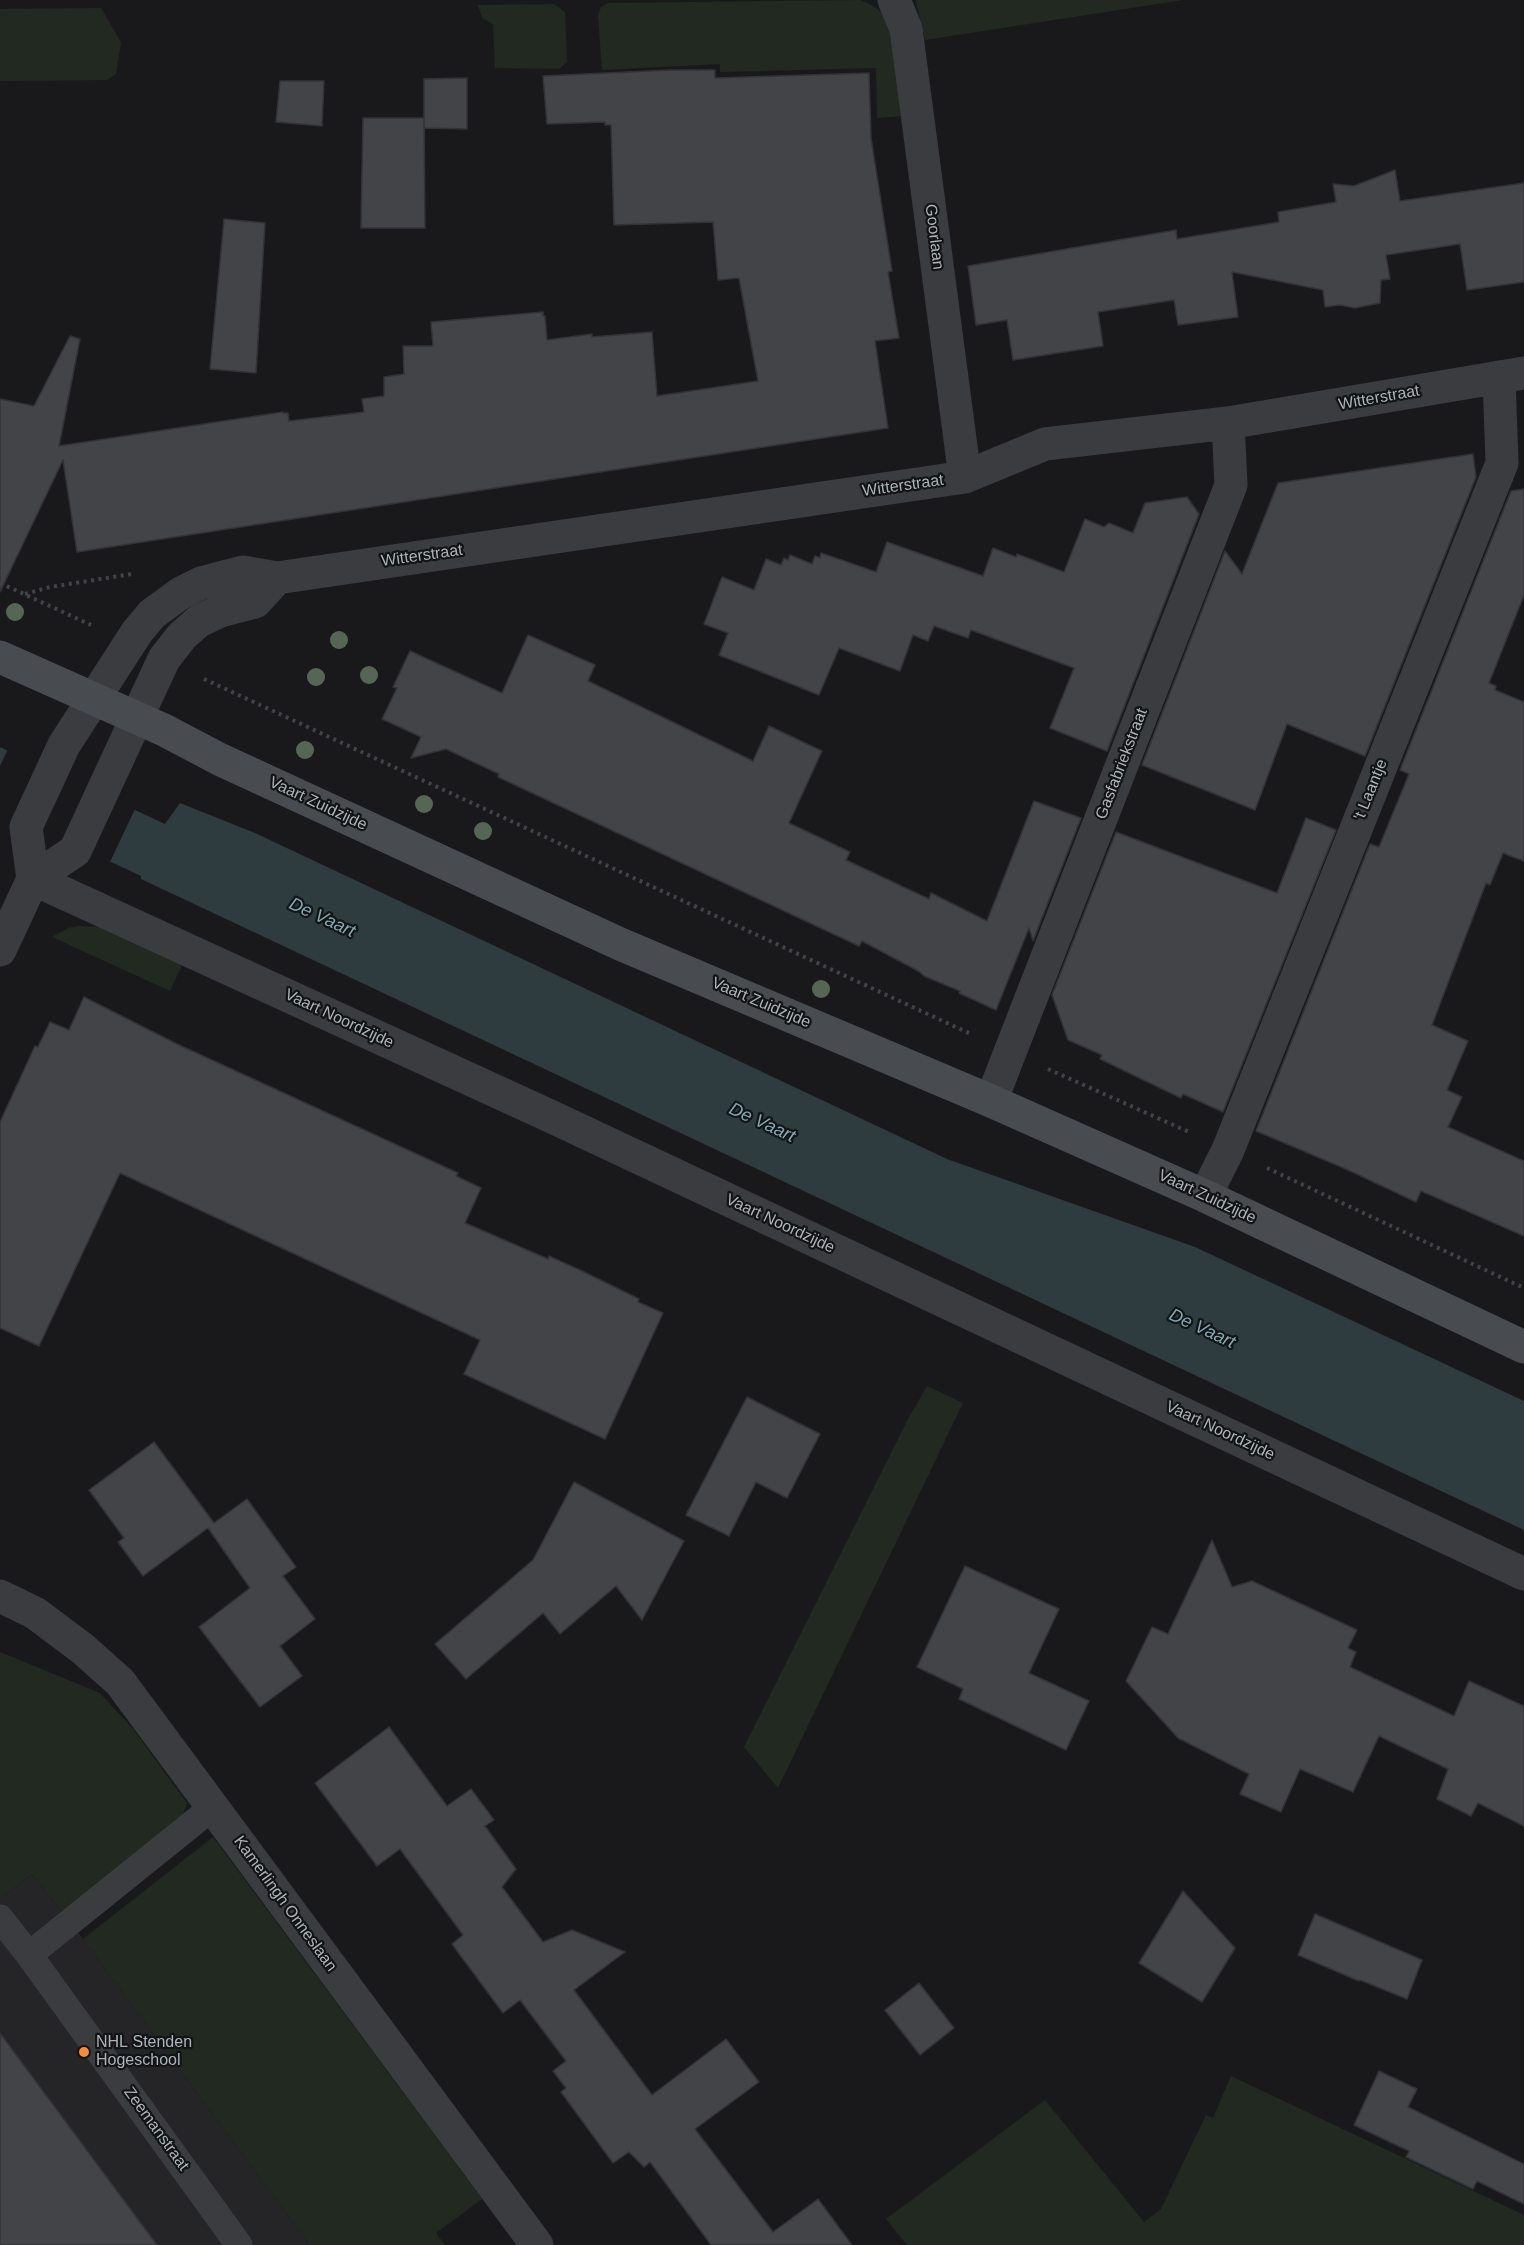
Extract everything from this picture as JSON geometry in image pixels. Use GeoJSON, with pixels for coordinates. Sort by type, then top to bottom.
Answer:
{"type":"FeatureCollection","features":[{"type":"Feature","properties":{"kind":"main road","name":"Vaart Zuidzijde"},"geometry":{"type":"LineString","coordinates":[[0,657],[164,730],[230,764],[620,944],[991,1101],[1205,1196],[1524,1347]]}},
{"type":"Feature","properties":{"kind":"street","name":"Goorlaan"},"geometry":{"type":"LineString","coordinates":[[894,0],[906,29],[965,477]]}},
{"type":"Feature","properties":{"kind":"street","name":"Witterstraat"},"geometry":{"type":"LineString","coordinates":[[33,879],[26,827],[51,770],[92,699],[137,632],[152,614],[181,593],[201,584],[243,572],[277,578],[965,477],[1045,444],[1228,423],[1512,375]]}},
{"type":"Feature","properties":{"kind":"street","name":"'t Laantje"},"geometry":{"type":"LineString","coordinates":[[1205,1196],[1228,1150],[1502,463],[1512,375]]}},
{"type":"Feature","properties":{"kind":"street","name":"Gasfabriekstraat"},"geometry":{"type":"LineString","coordinates":[[991,1101],[1231,485],[1228,423]]}},
{"type":"Feature","properties":{"kind":"street"},"geometry":{"type":"LineString","coordinates":[[0,950],[33,879],[75,851],[164,659],[182,636],[199,621],[220,611],[255,602],[277,578]]}},
{"type":"Feature","properties":{"kind":"street","name":"Vaart Noordzijde"},"geometry":{"type":"LineString","coordinates":[[33,879],[550,1116],[1524,1574]]}},
{"type":"Feature","properties":{"kind":"street","name":"Kamerlingh Onneslaan"},"geometry":{"type":"LineString","coordinates":[[0,1596],[35,1613],[83,1649],[120,1682],[530,2243]]}},
{"type":"Feature","properties":{"kind":"lane"},"geometry":{"type":"LineString","coordinates":[[29,1955],[213,1807]]}},
{"type":"Feature","properties":{"kind":"lane","name":"Zeemanstraat"},"geometry":{"type":"LineString","coordinates":[[0,1917],[239,2245]]}},
{"type":"Feature","properties":{"kind":"path"},"geometry":{"type":"LineString","coordinates":[[24,594],[45,588],[142,573]]}},
{"type":"Feature","properties":{"kind":"path"},"geometry":{"type":"LineString","coordinates":[[0,583],[99,629]]}},
{"type":"Feature","properties":{"kind":"path"},"geometry":{"type":"LineString","coordinates":[[164,659],[243,699],[1009,1051]]}},
{"type":"Feature","properties":{"kind":"shaded area"},"geometry":{"type":"Polygon","coordinates":[[[860,0],[877,8],[889,23],[903,116],[877,118],[876,68],[720,72],[720,64],[602,70],[598,16],[601,7],[608,3],[860,0]]]}},
{"type":"Feature","properties":{"kind":"shaded area"},"geometry":{"type":"Polygon","coordinates":[[[916,0],[1183,0],[925,40],[916,0]]]}},
{"type":"Feature","properties":{"kind":"shaded area"},"geometry":{"type":"Polygon","coordinates":[[[554,4],[565,12],[567,62],[559,69],[495,68],[493,24],[482,18],[478,5],[554,4]]]}},
{"type":"Feature","properties":{"kind":"shaded area"},"geometry":{"type":"Polygon","coordinates":[[[101,8],[121,42],[116,74],[107,80],[0,81],[0,9],[101,8]]]}},
{"type":"Feature","properties":{"kind":"shaded area"},"geometry":{"type":"Polygon","coordinates":[[[100,927],[182,965],[170,991],[52,937],[68,928],[100,927]]]}},
{"type":"Feature","properties":{"kind":"shaded area"},"geometry":{"type":"Polygon","coordinates":[[[927,1386],[963,1403],[778,1788],[744,1747],[908,1419],[927,1386]]]}},
{"type":"Feature","properties":{"kind":"shaded area"},"geometry":{"type":"Polygon","coordinates":[[[0,1652],[100,1693],[133,1729],[187,1803],[178,1827],[62,1912],[32,1874],[0,1897],[0,1652]]]}},
{"type":"Feature","properties":{"kind":"shaded area"},"geometry":{"type":"Polygon","coordinates":[[[213,1837],[482,2199],[436,2233],[445,2245],[310,2245],[83,1939],[213,1837]]]}},
{"type":"Feature","properties":{"kind":"shaded area","name":"NHL Stenden Hogeschool"},"geometry":{"type":"Polygon","coordinates":[[[32,1874],[83,1939],[310,2245],[0,2245],[0,1897],[32,1874]]]}},
{"type":"Feature","properties":{"kind":"shaded area"},"geometry":{"type":"Polygon","coordinates":[[[1231,2076],[1524,2215],[1524,2245],[907,2245],[886,2219],[1045,2100],[1144,2222],[1161,2209],[1206,2115],[1213,2118],[1231,2076]]]}},
{"type":"Feature","properties":{"kind":"water","name":"De Vaart"},"geometry":{"type":"Polygon","coordinates":[[[0,747],[165,824],[180,803],[255,833],[947,1159],[1195,1247],[1524,1401],[1524,1530],[141,879],[141,876],[0,810],[0,747]]]}},
{"type":"Feature","properties":{"kind":"pier"},"geometry":{"type":"Polygon","coordinates":[[[8,749],[135,809],[109,864],[0,813],[0,766],[8,749]]]}},
{"type":"Feature","properties":{"kind":"building"},"geometry":{"type":"Polygon","coordinates":[[[715,70],[715,78],[869,73],[871,138],[892,271],[888,272],[899,338],[875,341],[888,428],[77,552],[63,460],[0,592],[0,399],[34,406],[70,336],[80,339],[59,446],[283,412],[288,413],[289,421],[364,412],[362,399],[384,396],[384,377],[404,374],[403,346],[433,346],[431,322],[543,312],[547,340],[592,334],[592,337],[652,332],[657,396],[758,381],[739,278],[718,280],[713,222],[614,225],[611,125],[605,125],[605,122],[547,124],[543,76],[715,70]]]}},
{"type":"Feature","properties":{"kind":"building"},"geometry":{"type":"Polygon","coordinates":[[[467,78],[467,129],[424,128],[424,79],[467,78]]]}},
{"type":"Feature","properties":{"kind":"building"},"geometry":{"type":"Polygon","coordinates":[[[280,81],[324,81],[322,126],[276,122],[280,81]]]}},
{"type":"Feature","properties":{"kind":"building"},"geometry":{"type":"Polygon","coordinates":[[[363,118],[424,118],[425,228],[361,228],[363,118]]]}},
{"type":"Feature","properties":{"kind":"building"},"geometry":{"type":"Polygon","coordinates":[[[1395,170],[1400,201],[1524,183],[1524,282],[1467,290],[1460,244],[1386,255],[1390,279],[1381,280],[1380,303],[1355,308],[1340,305],[1325,307],[1323,290],[1232,272],[1238,317],[1178,325],[1174,300],[1098,312],[1103,346],[1013,360],[1007,320],[976,325],[968,266],[1176,230],[1177,239],[1279,222],[1278,212],[1336,202],[1333,184],[1354,186],[1395,170]]]}},
{"type":"Feature","properties":{"kind":"building"},"geometry":{"type":"Polygon","coordinates":[[[224,219],[265,223],[256,373],[210,369],[224,219]]]}},
{"type":"Feature","properties":{"kind":"building"},"geometry":{"type":"Polygon","coordinates":[[[1473,454],[1476,477],[1365,756],[1287,724],[1255,810],[1142,765],[1225,551],[1242,574],[1278,483],[1473,454]]]}},
{"type":"Feature","properties":{"kind":"building"},"geometry":{"type":"Polygon","coordinates":[[[1524,489],[1524,595],[1489,683],[1496,686],[1495,690],[1524,702],[1524,861],[1503,853],[1490,885],[1486,883],[1432,1025],[1468,1041],[1447,1090],[1462,1097],[1448,1127],[1524,1161],[1524,1236],[1421,1191],[1416,1202],[1256,1131],[1370,844],[1379,847],[1409,774],[1400,770],[1511,491],[1524,489]]]}},
{"type":"Feature","properties":{"kind":"building"},"geometry":{"type":"Polygon","coordinates":[[[1187,497],[1199,514],[1107,751],[1050,728],[1074,668],[971,630],[968,638],[934,626],[928,641],[913,635],[900,671],[839,648],[819,695],[719,655],[728,633],[704,624],[722,577],[754,590],[766,559],[781,565],[784,558],[788,560],[790,555],[812,564],[815,556],[820,558],[821,553],[876,572],[887,542],[983,576],[993,548],[1016,557],[1017,554],[1064,572],[1085,519],[1104,527],[1109,523],[1133,533],[1145,503],[1187,497]]]}},
{"type":"Feature","properties":{"kind":"building"},"geometry":{"type":"Polygon","coordinates":[[[528,635],[595,665],[588,681],[753,761],[769,726],[822,751],[789,823],[850,852],[846,860],[929,899],[931,893],[987,921],[1034,801],[1081,818],[1033,941],[1029,928],[996,1010],[959,993],[960,991],[924,976],[862,941],[859,946],[498,777],[499,774],[446,749],[411,758],[421,737],[382,719],[397,688],[393,687],[410,651],[502,693],[528,635]]]}},
{"type":"Feature","properties":{"kind":"building"},"geometry":{"type":"Polygon","coordinates":[[[1306,818],[1336,830],[1223,1112],[1183,1094],[1181,1098],[1100,1059],[1102,1055],[1068,1040],[1052,995],[1116,832],[1277,893],[1306,818]]]}},
{"type":"Feature","properties":{"kind":"building"},"geometry":{"type":"Polygon","coordinates":[[[84,997],[177,1044],[458,1173],[456,1176],[481,1188],[465,1223],[548,1259],[549,1256],[582,1271],[663,1313],[605,1439],[464,1374],[480,1340],[120,1173],[39,1346],[0,1328],[0,1122],[35,1046],[38,1047],[50,1022],[69,1030],[84,997]]]}},
{"type":"Feature","properties":{"kind":"building"},"geometry":{"type":"Polygon","coordinates":[[[747,1397],[820,1434],[787,1498],[756,1482],[729,1536],[686,1515],[747,1397]]]}},
{"type":"Feature","properties":{"kind":"building"},"geometry":{"type":"Polygon","coordinates":[[[154,1442],[214,1523],[247,1499],[296,1567],[283,1576],[315,1619],[280,1646],[302,1676],[260,1707],[199,1627],[250,1588],[208,1528],[143,1576],[118,1542],[124,1538],[89,1490],[154,1442]]]}},
{"type":"Feature","properties":{"kind":"building"},"geometry":{"type":"Polygon","coordinates":[[[574,1482],[684,1541],[642,1620],[616,1586],[560,1634],[543,1613],[466,1679],[435,1644],[533,1560],[574,1482]]]}},
{"type":"Feature","properties":{"kind":"building"},"geometry":{"type":"Polygon","coordinates":[[[1212,1540],[1232,1587],[1252,1581],[1357,1630],[1348,1648],[1356,1652],[1350,1667],[1454,1716],[1469,1681],[1524,1706],[1524,1826],[1478,1803],[1471,1816],[1437,1799],[1448,1769],[1379,1736],[1353,1792],[1300,1769],[1281,1812],[1240,1794],[1249,1774],[1178,1738],[1126,1681],[1152,1627],[1168,1634],[1212,1540]]]}},
{"type":"Feature","properties":{"kind":"building"},"geometry":{"type":"Polygon","coordinates":[[[965,1566],[1059,1609],[1029,1673],[1089,1701],[1066,1750],[959,1699],[963,1689],[917,1667],[965,1566]]]}},
{"type":"Feature","properties":{"kind":"building"},"geometry":{"type":"Polygon","coordinates":[[[389,1727],[447,1806],[471,1789],[494,1820],[485,1826],[516,1869],[502,1887],[543,1942],[572,1930],[625,1952],[574,1990],[652,2095],[726,2039],[759,2082],[695,2129],[773,2232],[818,2199],[852,2245],[711,2245],[650,2162],[644,2167],[629,2152],[613,2163],[561,2092],[566,2088],[553,2071],[566,2061],[520,2000],[503,2013],[452,1944],[463,1935],[400,1849],[377,1866],[315,1783],[389,1727]]]}},
{"type":"Feature","properties":{"kind":"building"},"geometry":{"type":"Polygon","coordinates":[[[1183,1891],[1235,1948],[1202,2002],[1139,1963],[1183,1891]]]}},
{"type":"Feature","properties":{"kind":"building"},"geometry":{"type":"Polygon","coordinates":[[[1315,1914],[1422,1960],[1407,1999],[1298,1955],[1315,1914]]]}},
{"type":"Feature","properties":{"kind":"building"},"geometry":{"type":"Polygon","coordinates":[[[919,1983],[954,2028],[920,2055],[885,2010],[919,1983]]]}},
{"type":"Feature","properties":{"kind":"building"},"geometry":{"type":"Polygon","coordinates":[[[0,2033],[157,2245],[0,2245],[0,2033]]]}},
{"type":"Feature","properties":{"kind":"building"},"geometry":{"type":"Polygon","coordinates":[[[1379,2071],[1417,2089],[1408,2107],[1524,2164],[1524,2204],[1477,2181],[1473,2189],[1406,2157],[1409,2151],[1354,2125],[1379,2071]]]}},
{"type":"Feature","properties":{"kind":"place","name":"NHL Stenden Hogeschool"},"geometry":{"type":"Point","coordinates":[84,2052]}}]}
